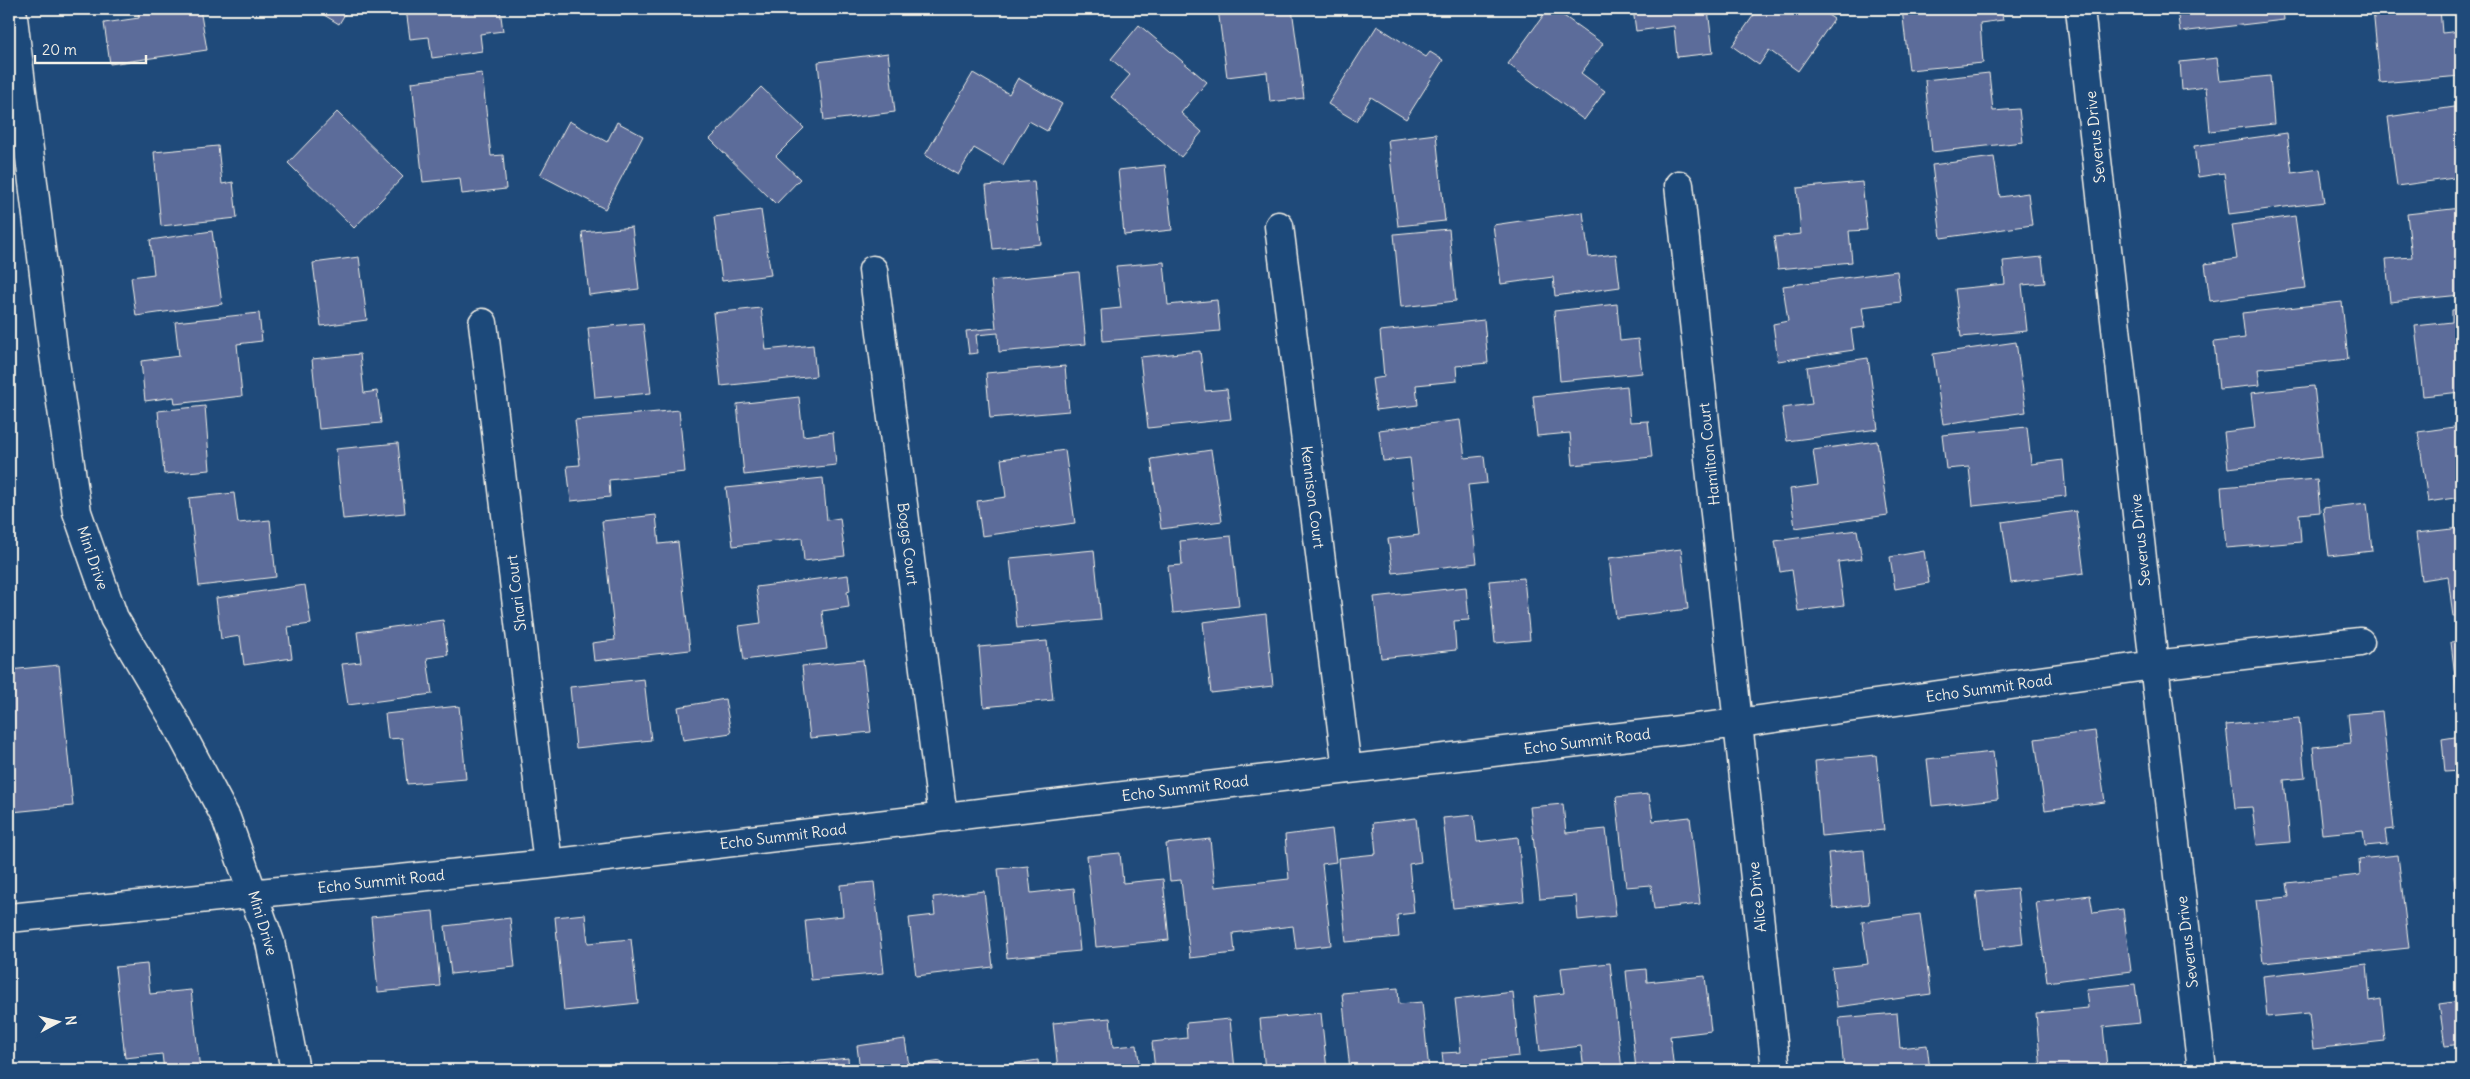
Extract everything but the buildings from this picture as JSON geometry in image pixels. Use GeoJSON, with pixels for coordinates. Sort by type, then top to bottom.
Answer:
{"type":"FeatureCollection","features":[{"type":"Feature","properties":{"kind":"street","name":"Mini Drive"},"geometry":{"type":"LineString","coordinates":[[12,9],[53,348],[77,512],[114,618],[172,716],[226,818],[255,895],[270,942],[295,1070]]}},
{"type":"Feature","properties":{"kind":"street","name":"Severus Drive"},"geometry":{"type":"LineString","coordinates":[[2080,9],[2202,1070]]}},
{"type":"Feature","properties":{"kind":"street","name":"Hamilton Court"},"geometry":{"type":"LineString","coordinates":[[1679,185],[1739,723]]}},
{"type":"Feature","properties":{"kind":"street","name":"Kennison Court"},"geometry":{"type":"LineString","coordinates":[[1279,226],[1347,769]]}},
{"type":"Feature","properties":{"kind":"street","name":"Boggs Court"},"geometry":{"type":"LineString","coordinates":[[873,270],[943,817]]}},
{"type":"Feature","properties":{"kind":"street","name":"Shari Court"},"geometry":{"type":"LineString","coordinates":[[483,323],[548,864]]}},
{"type":"Feature","properties":{"kind":"street","name":"Echo Summit Road"},"geometry":{"type":"LineString","coordinates":[[9,918],[255,895],[548,864],[1739,723],[2154,665],[2360,642]]}},
{"type":"Feature","properties":{"kind":"street","name":"Alice Drive"},"geometry":{"type":"LineString","coordinates":[[1739,723],[1776,1070]]}}]}
